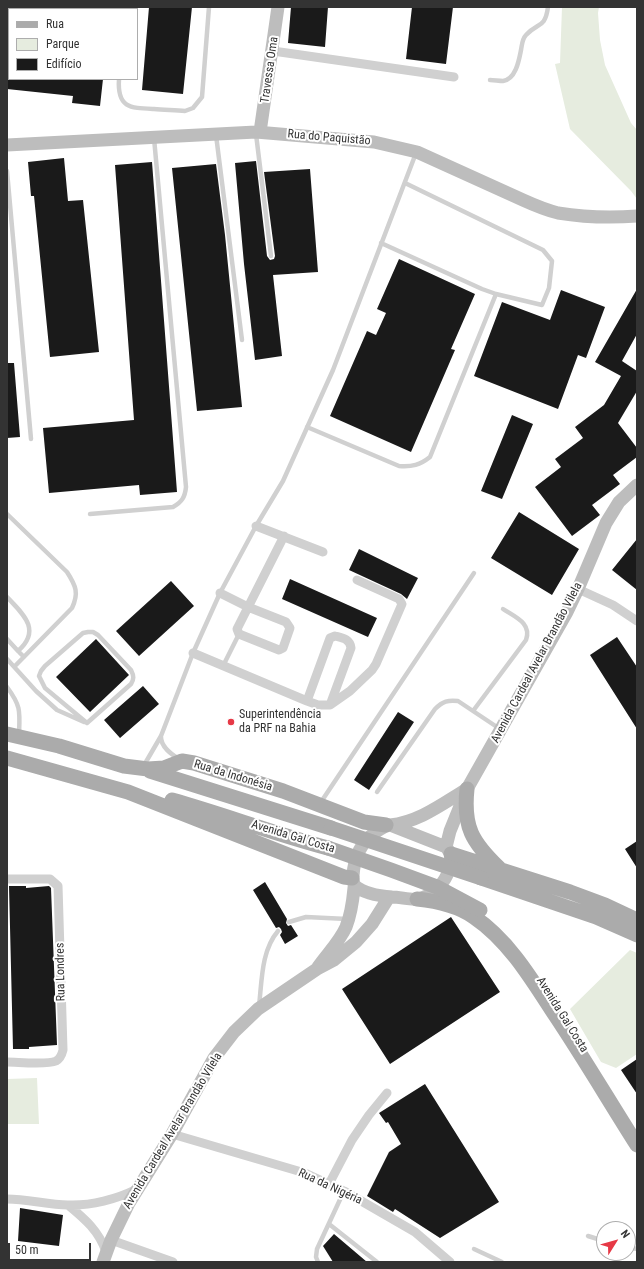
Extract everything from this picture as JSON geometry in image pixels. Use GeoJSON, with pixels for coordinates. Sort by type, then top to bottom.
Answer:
{"type":"FeatureCollection","features":[{"type":"Feature","properties":{"kind":"main road","name":"Travessa Oma"},"geometry":{"type":"LineString","coordinates":[[258,132],[273,51],[278,7]]}},
{"type":"Feature","properties":{"kind":"main road","name":"Rua do Paquistão"},"geometry":{"type":"LineString","coordinates":[[7,145],[258,132],[374,142],[417,152],[541,208],[558,213],[596,216],[637,216]]}},
{"type":"Feature","properties":{"kind":"main road","name":"Avenida Cardeal Avelar Brandão Vilela"},"geometry":{"type":"LineString","coordinates":[[417,899],[432,893],[440,886],[447,874],[450,831],[467,789],[578,589],[606,523],[619,502],[637,485]]}},
{"type":"Feature","properties":{"kind":"main road","name":"Rua da Indonésia"},"geometry":{"type":"LineString","coordinates":[[13,736],[59,746],[124,766],[142,769],[164,768],[182,762],[210,768],[282,791],[364,822],[388,825],[401,824],[422,817],[467,789]]}},
{"type":"Feature","properties":{"kind":"main road"},"geometry":{"type":"LineString","coordinates":[[7,758],[128,792]]}},
{"type":"Feature","properties":{"kind":"main road"},"geometry":{"type":"LineString","coordinates":[[142,769],[331,828],[481,878],[596,917],[637,935]]}},
{"type":"Feature","properties":{"kind":"main road"},"geometry":{"type":"LineString","coordinates":[[467,789],[465,806],[469,830],[479,848],[501,870]]}},
{"type":"Feature","properties":{"kind":"main road","name":"Avenida Gal Costa"},"geometry":{"type":"LineString","coordinates":[[128,792],[151,794],[204,809],[285,837],[328,848],[436,887],[480,910],[520,949],[562,1010],[586,1051],[597,1081]]}},
{"type":"Feature","properties":{"kind":"main road","name":"Avenida Gal Costa"},"geometry":{"type":"LineString","coordinates":[[128,792],[344,876],[369,893],[389,897],[443,903],[458,908],[473,916],[489,928],[504,943],[541,993],[637,1145]]}},
{"type":"Feature","properties":{"kind":"main road","name":"Rua da Indonésia"},"geometry":{"type":"LineString","coordinates":[[388,825],[449,850]]}},
{"type":"Feature","properties":{"kind":"main road","name":"Rua da Indonésia"},"geometry":{"type":"LineString","coordinates":[[353,882],[356,855],[360,847],[372,834],[388,825]]}},
{"type":"Feature","properties":{"kind":"main road"},"geometry":{"type":"LineString","coordinates":[[449,850],[501,870],[605,905],[637,920]]}},
{"type":"Feature","properties":{"kind":"main road","name":"Avenida Cardeal Avelar Brandão Vilela"},"geometry":{"type":"LineString","coordinates":[[317,968],[340,938],[349,919],[353,882]]}},
{"type":"Feature","properties":{"kind":"main road","name":"Avenida Cardeal Avelar Brandão Vilela"},"geometry":{"type":"LineString","coordinates":[[104,1257],[129,1203],[172,1134],[214,1058],[234,1032],[258,1009],[317,968],[334,960],[363,934],[380,913],[389,897]]}},
{"type":"Feature","properties":{"kind":"street"},"geometry":{"type":"LineString","coordinates":[[273,51],[454,77]]}},
{"type":"Feature","properties":{"kind":"street"},"geometry":{"type":"LineString","coordinates":[[256,526],[323,552]]}},
{"type":"Feature","properties":{"kind":"street"},"geometry":{"type":"LineString","coordinates":[[220,593],[248,607],[286,622],[290,628],[283,648],[278,650],[239,634],[237,629],[248,607],[284,536]]}},
{"type":"Feature","properties":{"kind":"street"},"geometry":{"type":"LineString","coordinates":[[193,653],[307,701],[330,705],[350,691],[376,664],[402,604],[399,599],[357,580]]}},
{"type":"Feature","properties":{"kind":"street"},"geometry":{"type":"LineString","coordinates":[[578,589],[613,605],[634,619],[637,628]]}},
{"type":"Feature","properties":{"kind":"street"},"geometry":{"type":"LineString","coordinates":[[307,701],[330,638],[336,636],[347,640],[350,643],[351,648],[330,705]]}},
{"type":"Feature","properties":{"kind":"street","name":"Rua Londres"},"geometry":{"type":"LineString","coordinates":[[7,879],[50,879],[58,886],[63,1050],[61,1056],[56,1061],[7,1062]]}},
{"type":"Feature","properties":{"kind":"street"},"geometry":{"type":"LineString","coordinates":[[330,1184],[352,1140],[369,1114],[387,1093]]}},
{"type":"Feature","properties":{"kind":"street","name":"Rua da Nigéria"},"geometry":{"type":"LineString","coordinates":[[172,1134],[305,1173],[330,1184],[415,1232],[450,1262]]}},
{"type":"Feature","properties":{"kind":"street"},"geometry":{"type":"LineString","coordinates":[[7,1199],[68,1205],[86,1204],[126,1195],[138,1189]]}},
{"type":"Feature","properties":{"kind":"street"},"geometry":{"type":"LineString","coordinates":[[68,1205],[82,1216],[102,1240],[104,1257]]}},
{"type":"Feature","properties":{"kind":"street"},"geometry":{"type":"LineString","coordinates":[[111,1240],[173,1262]]}},
{"type":"Feature","properties":{"kind":"lane"},"geometry":{"type":"LineString","coordinates":[[119,80],[118,90],[123,102],[132,108],[185,111],[193,108],[202,98],[209,7]]}},
{"type":"Feature","properties":{"kind":"lane"},"geometry":{"type":"LineString","coordinates":[[490,80],[504,81],[511,77],[519,59],[522,40],[526,35],[544,22],[547,16],[548,7]]}},
{"type":"Feature","properties":{"kind":"lane"},"geometry":{"type":"LineString","coordinates":[[258,132],[271,256]]}},
{"type":"Feature","properties":{"kind":"lane"},"geometry":{"type":"LineString","coordinates":[[216,134],[242,340]]}},
{"type":"Feature","properties":{"kind":"lane"},"geometry":{"type":"LineString","coordinates":[[90,514],[173,507],[180,503],[185,495],[186,487],[154,137]]}},
{"type":"Feature","properties":{"kind":"lane"},"geometry":{"type":"LineString","coordinates":[[142,769],[161,736],[193,653],[220,593],[283,480],[333,370],[417,152]]}},
{"type":"Feature","properties":{"kind":"lane"},"geometry":{"type":"LineString","coordinates":[[7,171],[31,439]]}},
{"type":"Feature","properties":{"kind":"lane"},"geometry":{"type":"LineString","coordinates":[[381,244],[496,294],[542,305],[549,288],[552,260],[544,250],[404,183]]}},
{"type":"Feature","properties":{"kind":"lane"},"geometry":{"type":"LineString","coordinates":[[307,427],[399,466],[411,467],[422,463],[430,457],[496,294]]}},
{"type":"Feature","properties":{"kind":"lane"},"geometry":{"type":"LineString","coordinates":[[7,514],[67,572],[76,591],[72,608],[14,666]]}},
{"type":"Feature","properties":{"kind":"lane"},"geometry":{"type":"LineString","coordinates":[[319,806],[474,573]]}},
{"type":"Feature","properties":{"kind":"lane"},"geometry":{"type":"LineString","coordinates":[[7,598],[24,615],[30,628],[29,634],[23,646],[18,651]]}},
{"type":"Feature","properties":{"kind":"lane"},"geometry":{"type":"LineString","coordinates":[[473,711],[526,640],[528,634],[528,629],[521,620],[503,609]]}},
{"type":"Feature","properties":{"kind":"lane"},"geometry":{"type":"LineString","coordinates":[[93,632],[98,635],[134,675],[131,684],[87,723],[45,688],[39,676],[44,666],[83,633],[93,632]]}},
{"type":"Feature","properties":{"kind":"lane"},"geometry":{"type":"LineString","coordinates":[[223,666],[239,634]]}},
{"type":"Feature","properties":{"kind":"lane"},"geometry":{"type":"LineString","coordinates":[[7,639],[24,657]]}},
{"type":"Feature","properties":{"kind":"lane"},"geometry":{"type":"LineString","coordinates":[[7,659],[36,691],[57,710],[72,718],[87,723]]}},
{"type":"Feature","properties":{"kind":"lane"},"geometry":{"type":"LineString","coordinates":[[7,687],[19,707],[20,719],[13,736]]}},
{"type":"Feature","properties":{"kind":"lane"},"geometry":{"type":"LineString","coordinates":[[377,792],[442,702],[450,700],[458,701],[501,730]]}},
{"type":"Feature","properties":{"kind":"lane"},"geometry":{"type":"LineString","coordinates":[[161,736],[161,742],[164,747],[182,762]]}},
{"type":"Feature","properties":{"kind":"lane"},"geometry":{"type":"LineString","coordinates":[[289,922],[311,916],[349,919]]}},
{"type":"Feature","properties":{"kind":"lane"},"geometry":{"type":"LineString","coordinates":[[258,1009],[266,955],[270,941],[278,931]]}},
{"type":"Feature","properties":{"kind":"lane"},"geometry":{"type":"LineString","coordinates":[[318,1262],[316,1257],[317,1249],[344,1191]]}},
{"type":"Feature","properties":{"kind":"lane"},"geometry":{"type":"LineString","coordinates":[[329,1224],[377,1262]]}},
{"type":"Feature","properties":{"kind":"lane"},"geometry":{"type":"LineString","coordinates":[[588,1236],[596,1238]]}},
{"type":"Feature","properties":{"kind":"lane"},"geometry":{"type":"LineString","coordinates":[[474,1249],[502,1262]]}},
{"type":"Feature","properties":{"kind":"green space"},"geometry":{"type":"Polygon","coordinates":[[[562,7],[599,7],[600,40],[605,65],[631,123],[637,130],[637,199],[570,129],[555,64],[560,63],[562,7]]]}},
{"type":"Feature","properties":{"kind":"green space"},"geometry":{"type":"Polygon","coordinates":[[[630,950],[637,953],[637,1054],[616,1068],[601,1062],[570,1009],[630,950]]]}},
{"type":"Feature","properties":{"kind":"green space"},"geometry":{"type":"Polygon","coordinates":[[[37,1078],[39,1124],[7,1124],[7,1079],[37,1078]]]}},
{"type":"Feature","properties":{"kind":"building"},"geometry":{"type":"Polygon","coordinates":[[[149,7],[192,7],[183,94],[142,90],[149,7]]]}},
{"type":"Feature","properties":{"kind":"building"},"geometry":{"type":"Polygon","coordinates":[[[291,7],[328,7],[325,47],[288,43],[291,7]]]}},
{"type":"Feature","properties":{"kind":"building"},"geometry":{"type":"Polygon","coordinates":[[[412,7],[453,7],[446,64],[406,59],[412,7]]]}},
{"type":"Feature","properties":{"kind":"building"},"geometry":{"type":"Polygon","coordinates":[[[7,79],[103,80],[100,106],[72,103],[73,96],[7,89],[7,79]]]}},
{"type":"Feature","properties":{"kind":"building"},"geometry":{"type":"Polygon","coordinates":[[[64,158],[68,201],[83,200],[99,352],[50,357],[34,196],[31,196],[28,162],[64,158]]]}},
{"type":"Feature","properties":{"kind":"building"},"geometry":{"type":"Polygon","coordinates":[[[256,161],[267,256],[270,260],[274,259],[275,256],[264,172],[310,169],[318,272],[273,275],[282,356],[255,360],[244,264],[235,163],[256,161]]]}},
{"type":"Feature","properties":{"kind":"building"},"geometry":{"type":"Polygon","coordinates":[[[152,162],[177,492],[140,495],[139,485],[49,493],[43,428],[134,420],[115,165],[152,162]]]}},
{"type":"Feature","properties":{"kind":"building"},"geometry":{"type":"Polygon","coordinates":[[[216,164],[225,235],[242,407],[197,411],[172,168],[216,164]]]}},
{"type":"Feature","properties":{"kind":"building"},"geometry":{"type":"Polygon","coordinates":[[[399,259],[475,294],[451,349],[455,350],[411,452],[330,416],[367,331],[376,335],[386,313],[377,309],[399,259]]]}},
{"type":"Feature","properties":{"kind":"building"},"geometry":{"type":"Polygon","coordinates":[[[637,289],[637,334],[622,361],[637,371],[637,391],[618,423],[637,448],[637,457],[613,475],[620,484],[592,505],[600,515],[572,536],[535,487],[561,467],[555,459],[583,438],[575,427],[604,405],[621,376],[595,362],[637,289]]]}},
{"type":"Feature","properties":{"kind":"building"},"geometry":{"type":"Polygon","coordinates":[[[561,290],[605,307],[586,358],[578,355],[558,409],[474,376],[502,302],[550,320],[561,290]]]}},
{"type":"Feature","properties":{"kind":"building"},"geometry":{"type":"Polygon","coordinates":[[[7,363],[14,363],[20,437],[7,438],[7,363]]]}},
{"type":"Feature","properties":{"kind":"building"},"geometry":{"type":"Polygon","coordinates":[[[512,415],[533,424],[502,499],[481,491],[512,415]]]}},
{"type":"Feature","properties":{"kind":"building"},"geometry":{"type":"Polygon","coordinates":[[[519,512],[579,549],[552,595],[491,558],[519,512]]]}},
{"type":"Feature","properties":{"kind":"building"},"geometry":{"type":"Polygon","coordinates":[[[637,539],[637,590],[612,570],[637,539]]]}},
{"type":"Feature","properties":{"kind":"building"},"geometry":{"type":"Polygon","coordinates":[[[359,549],[418,578],[407,599],[401,594],[349,570],[359,549]]]}},
{"type":"Feature","properties":{"kind":"building"},"geometry":{"type":"Polygon","coordinates":[[[290,579],[377,618],[368,637],[282,599],[290,579]]]}},
{"type":"Feature","properties":{"kind":"building"},"geometry":{"type":"Polygon","coordinates":[[[171,581],[194,606],[139,656],[116,631],[171,581]]]}},
{"type":"Feature","properties":{"kind":"building"},"geometry":{"type":"Polygon","coordinates":[[[617,637],[637,667],[637,729],[590,655],[617,637]]]}},
{"type":"Feature","properties":{"kind":"building"},"geometry":{"type":"Polygon","coordinates":[[[96,639],[129,675],[90,712],[56,677],[96,639]]]}},
{"type":"Feature","properties":{"kind":"building"},"geometry":{"type":"Polygon","coordinates":[[[143,686],[159,704],[120,738],[104,720],[143,686]]]}},
{"type":"Feature","properties":{"kind":"building"},"geometry":{"type":"Polygon","coordinates":[[[398,712],[414,722],[369,790],[354,780],[398,712]]]}},
{"type":"Feature","properties":{"kind":"building"},"geometry":{"type":"Polygon","coordinates":[[[637,841],[637,868],[625,849],[637,841]]]}},
{"type":"Feature","properties":{"kind":"building"},"geometry":{"type":"Polygon","coordinates":[[[265,882],[287,919],[286,923],[288,926],[291,925],[298,936],[285,944],[280,935],[282,932],[281,929],[279,927],[276,928],[253,890],[265,882]]]}},
{"type":"Feature","properties":{"kind":"building"},"geometry":{"type":"Polygon","coordinates":[[[9,886],[26,886],[26,888],[49,886],[51,888],[57,1045],[29,1047],[29,1049],[13,1049],[9,886]]]}},
{"type":"Feature","properties":{"kind":"building"},"geometry":{"type":"Polygon","coordinates":[[[451,917],[500,992],[390,1064],[342,989],[451,917]]]}},
{"type":"Feature","properties":{"kind":"building"},"geometry":{"type":"Polygon","coordinates":[[[637,1059],[637,1094],[621,1070],[637,1059]]]}},
{"type":"Feature","properties":{"kind":"building"},"geometry":{"type":"Polygon","coordinates":[[[425,1084],[499,1202],[440,1238],[395,1209],[393,1212],[367,1196],[389,1152],[401,1144],[388,1122],[386,1123],[379,1113],[425,1084]]]}},
{"type":"Feature","properties":{"kind":"building"},"geometry":{"type":"Polygon","coordinates":[[[20,1208],[63,1215],[59,1246],[18,1241],[20,1208]]]}},
{"type":"Feature","properties":{"kind":"building"},"geometry":{"type":"Polygon","coordinates":[[[334,1234],[367,1262],[333,1262],[323,1246],[334,1234]]]}},
{"type":"Feature","properties":{"kind":"place","name":"Superintendência da PRF na Bahia"},"geometry":{"type":"Point","coordinates":[231,722]}}]}
